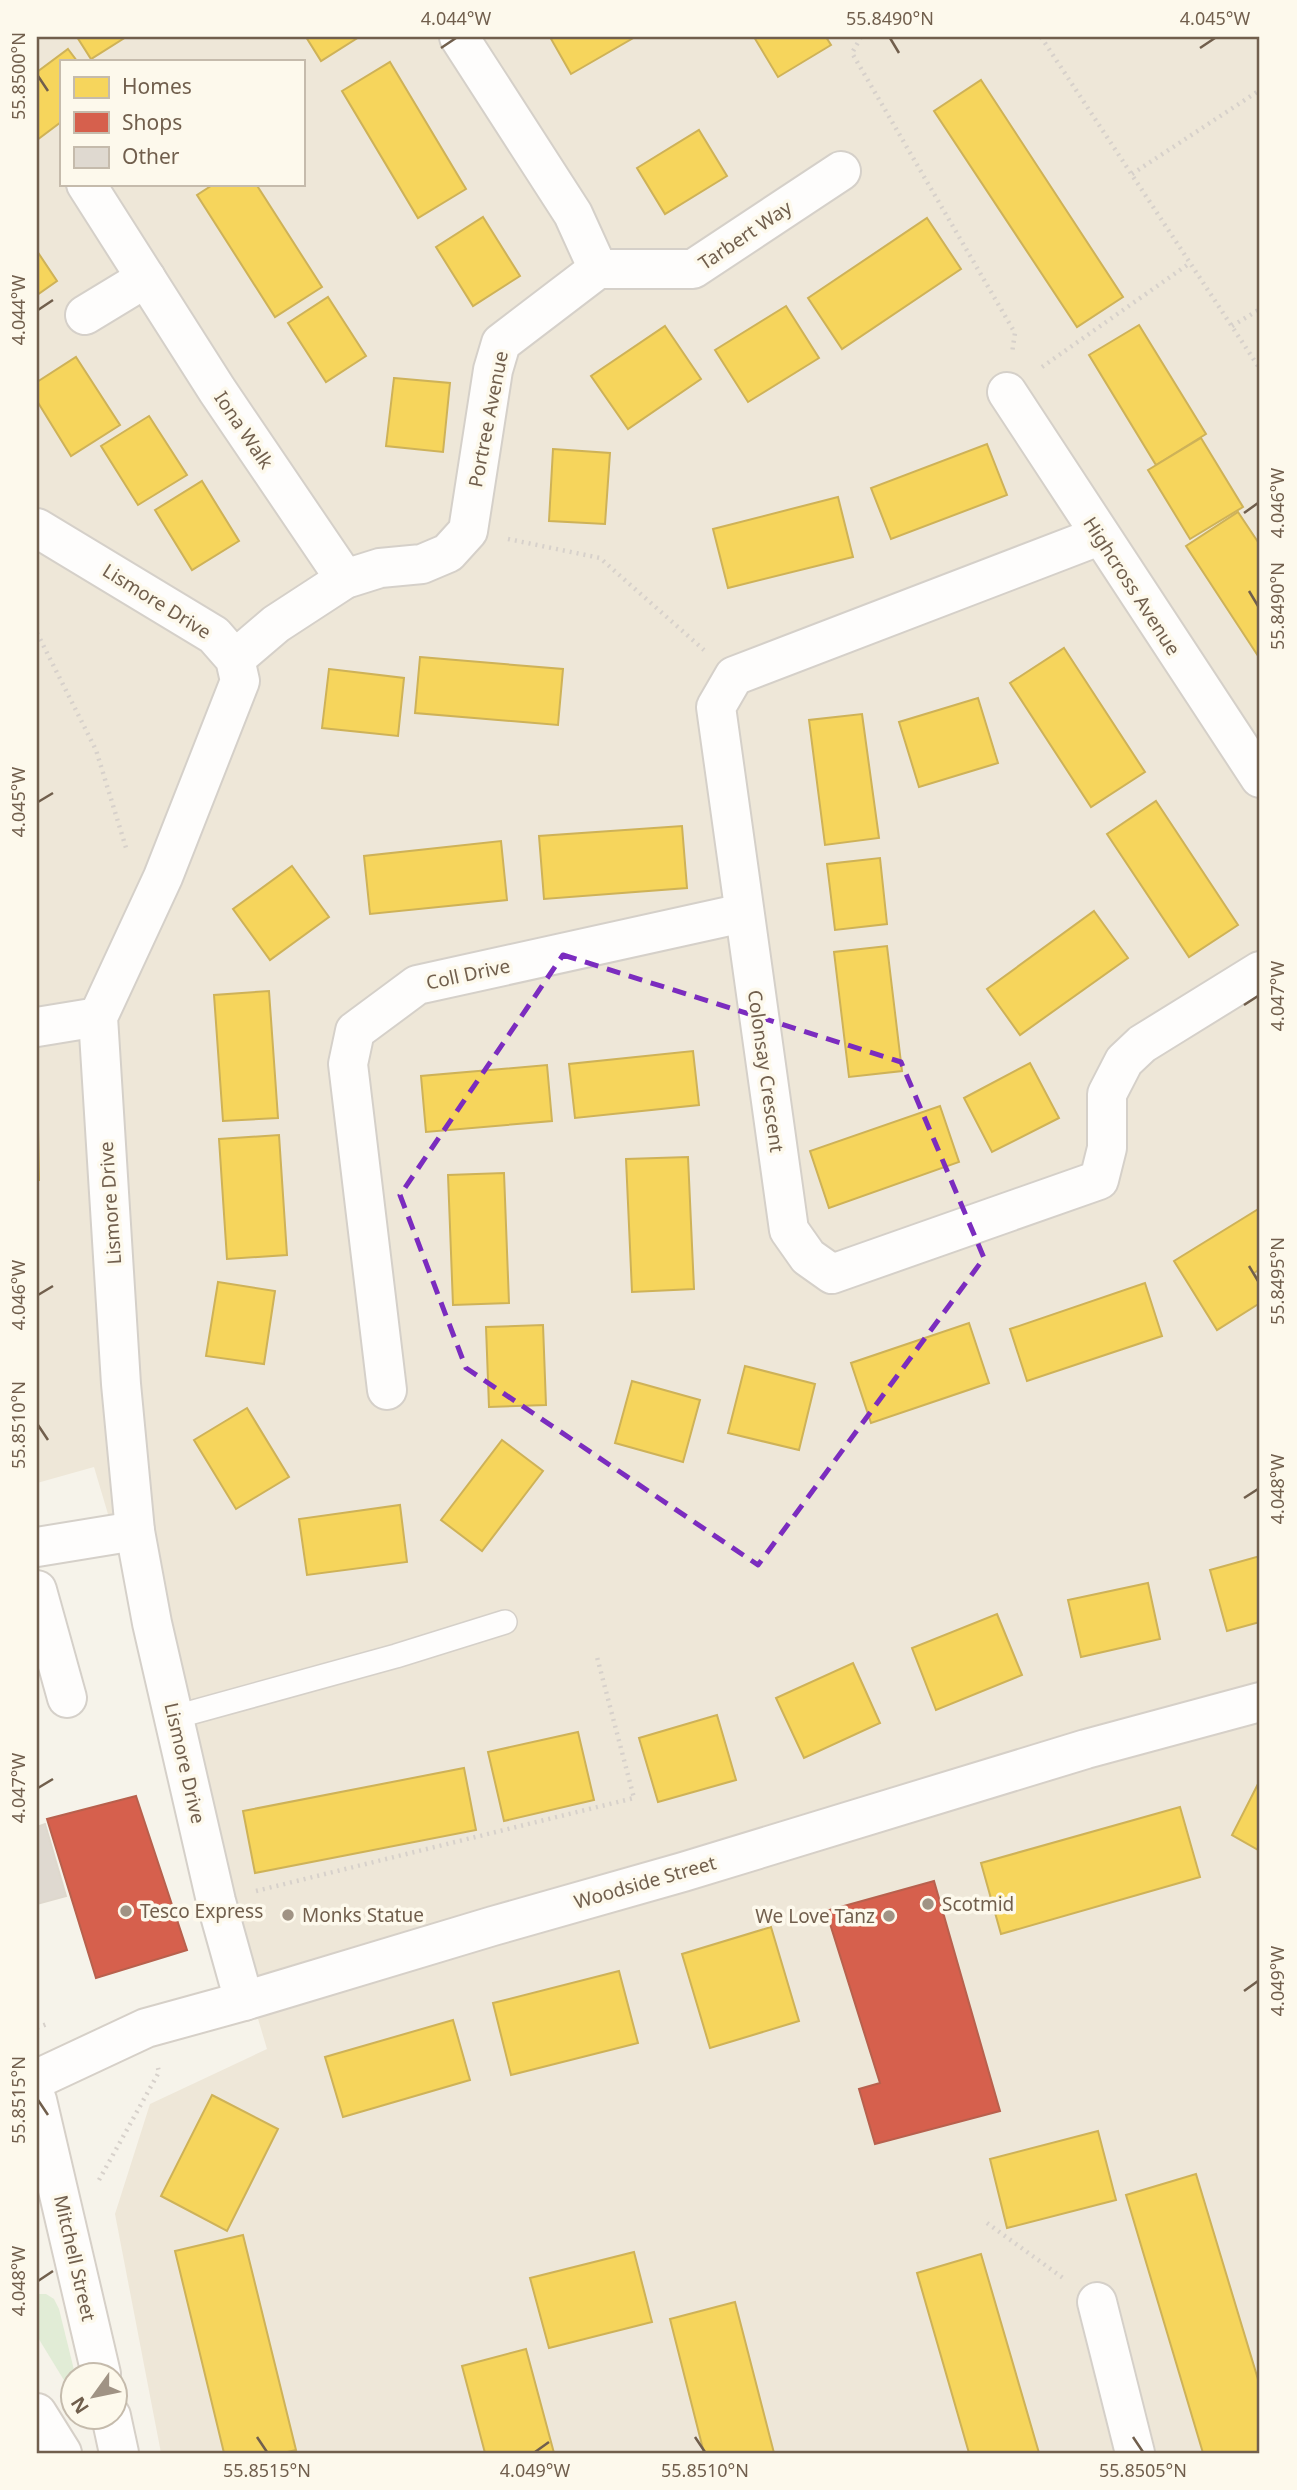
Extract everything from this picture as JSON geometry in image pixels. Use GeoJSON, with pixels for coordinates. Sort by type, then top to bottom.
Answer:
{"type":"FeatureCollection","features":[{"type":"Feature","properties":{"kind":"street"},"geometry":{"type":"LineString","coordinates":[[459,37],[573,214],[598,269]]}},
{"type":"Feature","properties":{"kind":"street","name":"Tarbert Way"},"geometry":{"type":"LineString","coordinates":[[598,269],[693,270],[841,171]]}},
{"type":"Feature","properties":{"kind":"street","name":"Iona Walk"},"geometry":{"type":"LineString","coordinates":[[87,186],[217,390],[345,579]]}},
{"type":"Feature","properties":{"kind":"street","name":"Portree Avenue"},"geometry":{"type":"LineString","coordinates":[[468,531],[493,370],[501,343],[598,269]]}},
{"type":"Feature","properties":{"kind":"street"},"geometry":{"type":"LineString","coordinates":[[85,315],[146,278]]}},
{"type":"Feature","properties":{"kind":"street","name":"Highcross Avenue"},"geometry":{"type":"LineString","coordinates":[[1007,392],[1260,778]]}},
{"type":"Feature","properties":{"kind":"street","name":"Lismore Drive"},"geometry":{"type":"LineString","coordinates":[[37,528],[214,635],[235,659],[240,681],[163,877],[99,1017],[121,1384],[135,1531],[152,1623],[216,1901],[244,2001]]}},
{"type":"Feature","properties":{"kind":"street"},"geometry":{"type":"LineString","coordinates":[[235,659],[276,624],[345,579],[380,568],[422,564],[448,553],[468,531]]}},
{"type":"Feature","properties":{"kind":"street"},"geometry":{"type":"LineString","coordinates":[[734,676],[1099,536]]}},
{"type":"Feature","properties":{"kind":"street","name":"Colonsay Crescent"},"geometry":{"type":"LineString","coordinates":[[734,676],[716,707],[789,1230],[808,1257],[832,1274],[1099,1180],[1107,1148],[1107,1094],[1124,1061],[1142,1044],[1260,971]]}},
{"type":"Feature","properties":{"kind":"street","name":"Coll Drive"},"geometry":{"type":"LineString","coordinates":[[387,1390],[348,1064],[355,1031],[417,985],[743,914]]}},
{"type":"Feature","properties":{"kind":"street"},"geometry":{"type":"LineString","coordinates":[[37,1027],[99,1017]]}},
{"type":"Feature","properties":{"kind":"street"},"geometry":{"type":"LineString","coordinates":[[37,1547],[135,1531]]}},
{"type":"Feature","properties":{"kind":"street"},"geometry":{"type":"LineString","coordinates":[[37,1590],[67,1698]]}},
{"type":"Feature","properties":{"kind":"street","name":"Woodside Street"},"geometry":{"type":"LineString","coordinates":[[37,2080],[146,2028],[683,1872],[1073,1753],[1260,1702]]}},
{"type":"Feature","properties":{"kind":"street","name":"Mitchell Street"},"geometry":{"type":"LineString","coordinates":[[37,2101],[98,2360]]}},
{"type":"Feature","properties":{"kind":"street"},"geometry":{"type":"LineString","coordinates":[[1097,2302],[1135,2453]]}},
{"type":"Feature","properties":{"kind":"street"},"geometry":{"type":"LineString","coordinates":[[37,2413],[62,2453]]}},
{"type":"Feature","properties":{"kind":"street"},"geometry":{"type":"LineString","coordinates":[[114,2430],[119,2453]]}},
{"type":"Feature","properties":{"kind":"lane"},"geometry":{"type":"LineString","coordinates":[[175,1717],[396,1656],[505,1622]]}},
{"type":"Feature","properties":{"kind":"path"},"geometry":{"type":"LineString","coordinates":[[861,37],[852,53],[1015,333],[1007,392]]}},
{"type":"Feature","properties":{"kind":"path"},"geometry":{"type":"LineString","coordinates":[[1041,37],[1260,369]]}},
{"type":"Feature","properties":{"kind":"path"},"geometry":{"type":"LineString","coordinates":[[1132,174],[1260,90]]}},
{"type":"Feature","properties":{"kind":"path"},"geometry":{"type":"LineString","coordinates":[[1007,392],[1190,264]]}},
{"type":"Feature","properties":{"kind":"path"},"geometry":{"type":"LineString","coordinates":[[1232,326],[1260,309]]}},
{"type":"Feature","properties":{"kind":"path"},"geometry":{"type":"LineString","coordinates":[[468,531],[600,558],[734,676]]}},
{"type":"Feature","properties":{"kind":"path"},"geometry":{"type":"LineString","coordinates":[[37,633],[96,750],[146,912]]}},
{"type":"Feature","properties":{"kind":"path"},"geometry":{"type":"LineString","coordinates":[[216,1901],[634,1798],[597,1657]]}},
{"type":"Feature","properties":{"kind":"path"},"geometry":{"type":"LineString","coordinates":[[98,2182],[159,2072],[146,2028]]}},
{"type":"Feature","properties":{"kind":"path"},"geometry":{"type":"LineString","coordinates":[[987,2223],[1097,2302]]}},
{"type":"Feature","properties":{"kind":"highlighted area"},"geometry":{"type":"Polygon","coordinates":[[[563,955],[901,1062],[984,1258],[758,1565],[466,1368],[400,1195],[563,955]]]}},
{"type":"Feature","properties":{"kind":"shaded area"},"geometry":{"type":"Polygon","coordinates":[[[37,37],[1260,37],[1260,2453],[161,2453],[115,2214],[150,2104],[267,2049],[94,1467],[37,1483],[37,37]]]}},
{"type":"Feature","properties":{"kind":"green space"},"geometry":{"type":"Polygon","coordinates":[[[37,2294],[46,2294],[54,2299],[59,2309],[72,2360],[60,2360],[60,2374],[37,2336],[37,2294]]]}},
{"type":"Feature","properties":{"kind":"building: Homes"},"geometry":{"type":"Polygon","coordinates":[[[77,37],[126,37],[91,59],[77,37]]]}},
{"type":"Feature","properties":{"kind":"building: Homes"},"geometry":{"type":"Polygon","coordinates":[[[306,37],[359,37],[321,61],[306,37]]]}},
{"type":"Feature","properties":{"kind":"building: Homes"},"geometry":{"type":"Polygon","coordinates":[[[550,37],[635,37],[571,74],[550,37]]]}},
{"type":"Feature","properties":{"kind":"building: Homes"},"geometry":{"type":"Polygon","coordinates":[[[754,37],[826,37],[831,45],[778,77],[754,37]]]}},
{"type":"Feature","properties":{"kind":"building: Homes"},"geometry":{"type":"Polygon","coordinates":[[[68,49],[76,60],[60,60],[60,123],[37,140],[37,72],[68,49]]]}},
{"type":"Feature","properties":{"kind":"building: Homes"},"geometry":{"type":"Polygon","coordinates":[[[390,62],[466,189],[418,218],[342,91],[390,62]]]}},
{"type":"Feature","properties":{"kind":"building: Homes"},"geometry":{"type":"Polygon","coordinates":[[[981,80],[1123,297],[1077,327],[934,111],[981,80]]]}},
{"type":"Feature","properties":{"kind":"building: Homes"},"geometry":{"type":"Polygon","coordinates":[[[699,130],[727,176],[665,214],[637,168],[699,130]]]}},
{"type":"Feature","properties":{"kind":"building: Homes"},"geometry":{"type":"Polygon","coordinates":[[[211,186],[257,186],[322,287],[275,317],[197,195],[211,186]]]}},
{"type":"Feature","properties":{"kind":"building: Homes"},"geometry":{"type":"Polygon","coordinates":[[[483,217],[520,276],[473,306],[436,247],[483,217]]]}},
{"type":"Feature","properties":{"kind":"building: Homes"},"geometry":{"type":"Polygon","coordinates":[[[927,218],[961,269],[842,349],[808,298],[927,218]]]}},
{"type":"Feature","properties":{"kind":"building: Homes"},"geometry":{"type":"Polygon","coordinates":[[[37,251],[57,281],[37,295],[37,251]]]}},
{"type":"Feature","properties":{"kind":"building: Homes"},"geometry":{"type":"Polygon","coordinates":[[[328,297],[366,356],[326,382],[288,323],[328,297]]]}},
{"type":"Feature","properties":{"kind":"building: Homes"},"geometry":{"type":"Polygon","coordinates":[[[786,306],[819,358],[748,402],[715,350],[786,306]]]}},
{"type":"Feature","properties":{"kind":"building: Homes"},"geometry":{"type":"Polygon","coordinates":[[[1139,325],[1206,434],[1156,465],[1089,355],[1139,325]]]}},
{"type":"Feature","properties":{"kind":"building: Homes"},"geometry":{"type":"Polygon","coordinates":[[[665,326],[701,379],[628,429],[591,376],[665,326]]]}},
{"type":"Feature","properties":{"kind":"building: Homes"},"geometry":{"type":"Polygon","coordinates":[[[76,357],[120,425],[71,456],[37,401],[37,382],[76,357]]]}},
{"type":"Feature","properties":{"kind":"building: Homes"},"geometry":{"type":"Polygon","coordinates":[[[394,378],[450,383],[443,452],[386,446],[394,378]]]}},
{"type":"Feature","properties":{"kind":"building: Homes"},"geometry":{"type":"Polygon","coordinates":[[[149,416],[187,475],[138,505],[101,446],[149,416]]]}},
{"type":"Feature","properties":{"kind":"building: Homes"},"geometry":{"type":"Polygon","coordinates":[[[1201,438],[1243,507],[1190,539],[1148,470],[1201,438]]]}},
{"type":"Feature","properties":{"kind":"building: Homes"},"geometry":{"type":"Polygon","coordinates":[[[987,444],[1007,495],[891,539],[871,488],[987,444]]]}},
{"type":"Feature","properties":{"kind":"building: Homes"},"geometry":{"type":"Polygon","coordinates":[[[553,449],[610,453],[605,524],[549,521],[553,449]]]}},
{"type":"Feature","properties":{"kind":"building: Homes"},"geometry":{"type":"Polygon","coordinates":[[[202,481],[239,541],[192,570],[155,510],[202,481]]]}},
{"type":"Feature","properties":{"kind":"building: Homes"},"geometry":{"type":"Polygon","coordinates":[[[838,497],[853,557],[728,588],[713,529],[838,497]]]}},
{"type":"Feature","properties":{"kind":"building: Homes"},"geometry":{"type":"Polygon","coordinates":[[[1238,512],[1260,545],[1260,659],[1186,546],[1238,512]]]}},
{"type":"Feature","properties":{"kind":"building: Homes"},"geometry":{"type":"Polygon","coordinates":[[[1064,648],[1145,772],[1091,807],[1010,683],[1064,648]]]}},
{"type":"Feature","properties":{"kind":"building: Homes"},"geometry":{"type":"Polygon","coordinates":[[[420,657],[563,669],[558,725],[415,713],[420,657]]]}},
{"type":"Feature","properties":{"kind":"building: Homes"},"geometry":{"type":"Polygon","coordinates":[[[329,669],[404,678],[398,736],[322,728],[329,669]]]}},
{"type":"Feature","properties":{"kind":"building: Homes"},"geometry":{"type":"Polygon","coordinates":[[[978,698],[998,763],[919,787],[899,722],[978,698]]]}},
{"type":"Feature","properties":{"kind":"building: Homes"},"geometry":{"type":"Polygon","coordinates":[[[862,714],[879,838],[825,845],[809,720],[862,714]]]}},
{"type":"Feature","properties":{"kind":"building: Homes"},"geometry":{"type":"Polygon","coordinates":[[[1156,801],[1238,925],[1189,957],[1107,834],[1156,801]]]}},
{"type":"Feature","properties":{"kind":"building: Homes"},"geometry":{"type":"Polygon","coordinates":[[[682,826],[687,888],[544,899],[539,836],[682,826]]]}},
{"type":"Feature","properties":{"kind":"building: Homes"},"geometry":{"type":"Polygon","coordinates":[[[501,841],[507,900],[370,914],[364,856],[501,841]]]}},
{"type":"Feature","properties":{"kind":"building: Homes"},"geometry":{"type":"Polygon","coordinates":[[[880,858],[887,924],[835,930],[827,864],[880,858]]]}},
{"type":"Feature","properties":{"kind":"building: Homes"},"geometry":{"type":"Polygon","coordinates":[[[292,866],[329,917],[270,960],[233,909],[292,866]]]}},
{"type":"Feature","properties":{"kind":"building: Homes"},"geometry":{"type":"Polygon","coordinates":[[[1094,911],[1128,958],[1020,1035],[987,989],[1094,911]]]}},
{"type":"Feature","properties":{"kind":"building: Homes"},"geometry":{"type":"Polygon","coordinates":[[[887,946],[902,1071],[849,1077],[834,952],[887,946]]]}},
{"type":"Feature","properties":{"kind":"building: Homes"},"geometry":{"type":"Polygon","coordinates":[[[269,991],[278,1118],[223,1121],[214,995],[269,991]]]}},
{"type":"Feature","properties":{"kind":"building: Homes"},"geometry":{"type":"Polygon","coordinates":[[[693,1051],[699,1105],[575,1118],[569,1064],[693,1051]]]}},
{"type":"Feature","properties":{"kind":"building: Homes"},"geometry":{"type":"Polygon","coordinates":[[[1030,1063],[1059,1118],[992,1152],[964,1098],[1030,1063]]]}},
{"type":"Feature","properties":{"kind":"building: Homes"},"geometry":{"type":"Polygon","coordinates":[[[547,1065],[552,1121],[426,1132],[421,1076],[547,1065]]]}},
{"type":"Feature","properties":{"kind":"building: Homes"},"geometry":{"type":"Polygon","coordinates":[[[37,1078],[39,1180],[37,1180],[37,1078]]]}},
{"type":"Feature","properties":{"kind":"building: Homes"},"geometry":{"type":"Polygon","coordinates":[[[940,1106],[959,1162],[829,1208],[810,1151],[940,1106]]]}},
{"type":"Feature","properties":{"kind":"building: Homes"},"geometry":{"type":"Polygon","coordinates":[[[279,1135],[287,1255],[227,1259],[219,1139],[279,1135]]]}},
{"type":"Feature","properties":{"kind":"building: Homes"},"geometry":{"type":"Polygon","coordinates":[[[688,1157],[694,1289],[632,1292],[626,1159],[688,1157]]]}},
{"type":"Feature","properties":{"kind":"building: Homes"},"geometry":{"type":"Polygon","coordinates":[[[504,1173],[509,1303],[453,1305],[448,1175],[504,1173]]]}},
{"type":"Feature","properties":{"kind":"building: Homes"},"geometry":{"type":"Polygon","coordinates":[[[1260,1208],[1260,1269],[1254,1273],[1260,1284],[1260,1303],[1217,1330],[1174,1261],[1260,1208]]]}},
{"type":"Feature","properties":{"kind":"building: Homes"},"geometry":{"type":"Polygon","coordinates":[[[218,1282],[275,1291],[264,1364],[206,1356],[218,1282]]]}},
{"type":"Feature","properties":{"kind":"building: Homes"},"geometry":{"type":"Polygon","coordinates":[[[1145,1283],[1162,1336],[1027,1381],[1010,1329],[1145,1283]]]}},
{"type":"Feature","properties":{"kind":"building: Homes"},"geometry":{"type":"Polygon","coordinates":[[[969,1323],[989,1383],[871,1423],[851,1363],[969,1323]]]}},
{"type":"Feature","properties":{"kind":"building: Homes"},"geometry":{"type":"Polygon","coordinates":[[[543,1325],[546,1405],[489,1407],[486,1327],[543,1325]]]}},
{"type":"Feature","properties":{"kind":"building: Homes"},"geometry":{"type":"Polygon","coordinates":[[[745,1366],[815,1384],[799,1450],[728,1433],[745,1366]]]}},
{"type":"Feature","properties":{"kind":"building: Homes"},"geometry":{"type":"Polygon","coordinates":[[[632,1381],[700,1400],[683,1462],[615,1443],[632,1381]]]}},
{"type":"Feature","properties":{"kind":"building: Homes"},"geometry":{"type":"Polygon","coordinates":[[[247,1408],[289,1477],[236,1509],[194,1440],[247,1408]]]}},
{"type":"Feature","properties":{"kind":"building: Homes"},"geometry":{"type":"Polygon","coordinates":[[[502,1440],[543,1471],[482,1551],[441,1520],[502,1440]]]}},
{"type":"Feature","properties":{"kind":"building: Homes"},"geometry":{"type":"Polygon","coordinates":[[[400,1505],[407,1562],[307,1575],[299,1519],[400,1505]]]}},
{"type":"Feature","properties":{"kind":"building: Homes"},"geometry":{"type":"Polygon","coordinates":[[[1260,1556],[1260,1622],[1227,1631],[1210,1570],[1260,1556]]]}},
{"type":"Feature","properties":{"kind":"building: Homes"},"geometry":{"type":"Polygon","coordinates":[[[1148,1583],[1160,1639],[1081,1657],[1068,1600],[1148,1583]]]}},
{"type":"Feature","properties":{"kind":"building: Homes"},"geometry":{"type":"Polygon","coordinates":[[[997,1614],[1022,1675],[936,1710],[912,1648],[997,1614]]]}},
{"type":"Feature","properties":{"kind":"building: Homes"},"geometry":{"type":"Polygon","coordinates":[[[853,1663],[880,1723],[804,1758],[776,1698],[853,1663]]]}},
{"type":"Feature","properties":{"kind":"building: Homes"},"geometry":{"type":"Polygon","coordinates":[[[717,1715],[736,1780],[658,1802],[639,1738],[717,1715]]]}},
{"type":"Feature","properties":{"kind":"building: Homes"},"geometry":{"type":"Polygon","coordinates":[[[578,1732],[594,1800],[504,1821],[488,1752],[578,1732]]]}},
{"type":"Feature","properties":{"kind":"building: Homes"},"geometry":{"type":"Polygon","coordinates":[[[464,1768],[476,1830],[255,1873],[243,1811],[464,1768]]]}},
{"type":"Feature","properties":{"kind":"building: Homes"},"geometry":{"type":"Polygon","coordinates":[[[1260,1780],[1260,1851],[1232,1835],[1260,1780]]]}},
{"type":"Feature","properties":{"kind":"building: Homes"},"geometry":{"type":"Polygon","coordinates":[[[1180,1807],[1200,1877],[1001,1934],[981,1863],[1180,1807]]]}},
{"type":"Feature","properties":{"kind":"building: Homes"},"geometry":{"type":"Polygon","coordinates":[[[771,1927],[799,2021],[710,2048],[682,1954],[771,1927]]]}},
{"type":"Feature","properties":{"kind":"building: Homes"},"geometry":{"type":"Polygon","coordinates":[[[619,1971],[638,2043],[511,2075],[493,2003],[619,1971]]]}},
{"type":"Feature","properties":{"kind":"building: Homes"},"geometry":{"type":"Polygon","coordinates":[[[453,2020],[470,2080],[343,2117],[325,2057],[453,2020]]]}},
{"type":"Feature","properties":{"kind":"building: Homes"},"geometry":{"type":"Polygon","coordinates":[[[212,2095],[278,2129],[227,2231],[161,2196],[212,2095]]]}},
{"type":"Feature","properties":{"kind":"building: Homes"},"geometry":{"type":"Polygon","coordinates":[[[1098,2131],[1116,2200],[1007,2228],[990,2159],[1098,2131]]]}},
{"type":"Feature","properties":{"kind":"building: Homes"},"geometry":{"type":"Polygon","coordinates":[[[1196,2174],[1260,2386],[1260,2453],[1203,2453],[1126,2195],[1196,2174]]]}},
{"type":"Feature","properties":{"kind":"building: Homes"},"geometry":{"type":"Polygon","coordinates":[[[243,2235],[296,2450],[283,2453],[224,2453],[175,2251],[243,2235]]]}},
{"type":"Feature","properties":{"kind":"building: Homes"},"geometry":{"type":"Polygon","coordinates":[[[634,2252],[652,2322],[549,2348],[530,2278],[634,2252]]]}},
{"type":"Feature","properties":{"kind":"building: Homes"},"geometry":{"type":"Polygon","coordinates":[[[981,2254],[1039,2453],[969,2453],[917,2273],[981,2254]]]}},
{"type":"Feature","properties":{"kind":"building: Homes"},"geometry":{"type":"Polygon","coordinates":[[[735,2302],[774,2453],[704,2453],[670,2319],[735,2302]]]}},
{"type":"Feature","properties":{"kind":"building: Homes"},"geometry":{"type":"Polygon","coordinates":[[[526,2349],[554,2453],[485,2453],[462,2366],[526,2349]]]}},
{"type":"Feature","properties":{"kind":"building: Shops"},"geometry":{"type":"Polygon","coordinates":[[[136,1796],[187,1950],[96,1978],[47,1819],[136,1796]]]}},
{"type":"Feature","properties":{"kind":"building: Shops"},"geometry":{"type":"Polygon","coordinates":[[[934,1881],[1000,2111],[875,2144],[859,2089],[880,2083],[826,1911],[934,1881]]]}},
{"type":"Feature","properties":{"kind":"building: Other"},"geometry":{"type":"Polygon","coordinates":[[[45,1824],[66,1896],[37,1904],[37,1827],[45,1824]]]}},
{"type":"Feature","properties":{"kind":"place","name":"Scotmid"},"geometry":{"type":"Point","coordinates":[928,1904]}},
{"type":"Feature","properties":{"kind":"place","name":"Tesco Express"},"geometry":{"type":"Point","coordinates":[126,1911]}},
{"type":"Feature","properties":{"kind":"place","name":"Monks Statue"},"geometry":{"type":"Point","coordinates":[288,1915]}},
{"type":"Feature","properties":{"kind":"place","name":"We Love Tanz"},"geometry":{"type":"Point","coordinates":[889,1916]}}]}
